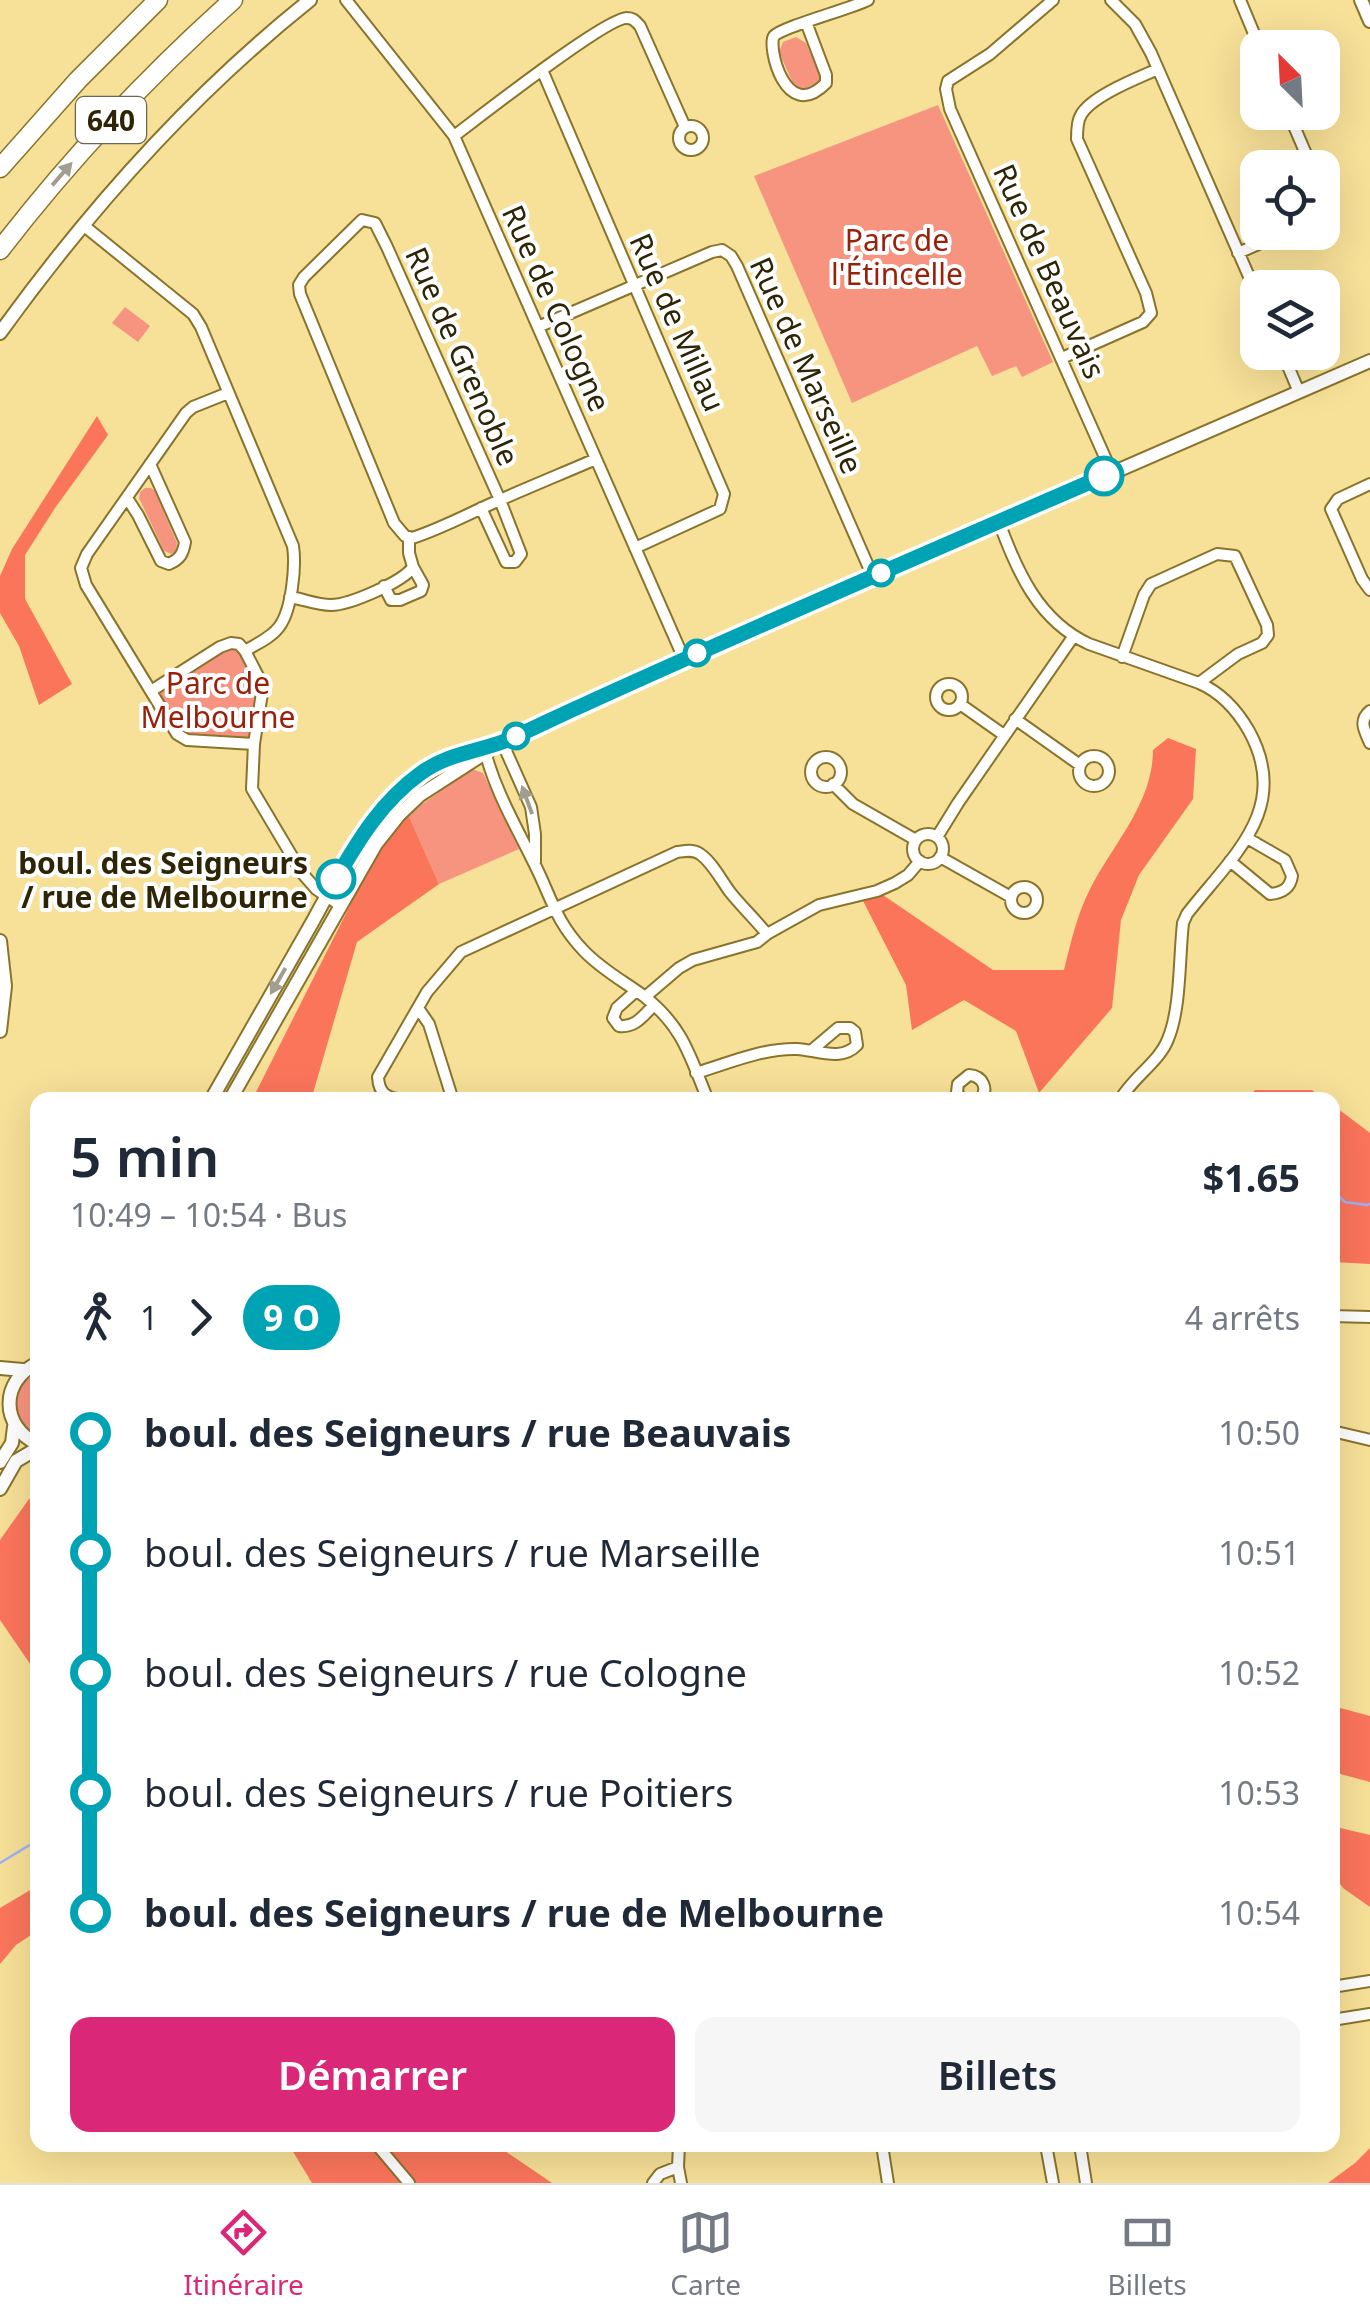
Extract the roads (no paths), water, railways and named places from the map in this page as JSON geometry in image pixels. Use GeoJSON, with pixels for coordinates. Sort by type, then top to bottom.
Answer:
{"type":"FeatureCollection","features":[{"type":"Feature","properties":{"kind":"highway","name":"640"},"geometry":{"type":"LineString","coordinates":[[0,168],[69,90],[158,0]]}},
{"type":"Feature","properties":{"kind":"highway","name":"640"},"geometry":{"type":"LineString","coordinates":[[0,250],[94,138],[233,0]]}},
{"type":"Feature","properties":{"kind":"street"},"geometry":{"type":"LineString","coordinates":[[0,334],[84,225],[176,123],[310,0]]}},
{"type":"Feature","properties":{"kind":"street","name":"Rue de Cologne"},"geometry":{"type":"LineString","coordinates":[[346,0],[454,136],[684,659]]}},
{"type":"Feature","properties":{"kind":"street"},"geometry":{"type":"LineString","coordinates":[[806,22],[826,83],[805,96],[796,96],[789,91],[773,56],[771,43],[775,35],[806,22],[853,8],[868,0]]}},
{"type":"Feature","properties":{"kind":"street","name":"Rue de Beauvais"},"geometry":{"type":"LineString","coordinates":[[1053,0],[990,54],[948,81],[946,88],[950,109],[1112,472]]}},
{"type":"Feature","properties":{"kind":"street"},"geometry":{"type":"LineString","coordinates":[[1110,0],[1135,24],[1158,69],[1246,270]]}},
{"type":"Feature","properties":{"kind":"street"},"geometry":{"type":"LineString","coordinates":[[1240,0],[1252,30]]}},
{"type":"Feature","properties":{"kind":"street"},"geometry":{"type":"LineString","coordinates":[[1361,0],[1370,21]]}},
{"type":"Feature","properties":{"kind":"street"},"geometry":{"type":"LineString","coordinates":[[454,136],[542,70],[626,18],[640,26],[685,127]]}},
{"type":"Feature","properties":{"kind":"street"},"geometry":{"type":"LineString","coordinates":[[1062,358],[1144,322],[1151,313],[1077,139],[1081,114],[1106,94],[1158,69]]}},
{"type":"Feature","properties":{"kind":"street","name":"Rue de Millau"},"geometry":{"type":"LineString","coordinates":[[542,70],[724,494],[720,509],[635,548]]}},
{"type":"Feature","properties":{"kind":"street","name":"Rue de Grenoble"},"geometry":{"type":"LineString","coordinates":[[409,537],[394,523],[300,294],[304,277],[362,220],[371,221],[380,232],[500,500],[521,554],[516,562],[506,562],[481,508]]}},
{"type":"Feature","properties":{"kind":"street"},"geometry":{"type":"LineString","coordinates":[[84,225],[193,314],[293,546],[290,597],[278,630],[245,651]]}},
{"type":"Feature","properties":{"kind":"street","name":"Rue de Marseille"},"geometry":{"type":"LineString","coordinates":[[538,327],[712,252],[722,250],[731,256],[873,577]]}},
{"type":"Feature","properties":{"kind":"street"},"geometry":{"type":"LineString","coordinates":[[1238,253],[1245,250]]}},
{"type":"Feature","properties":{"kind":"street"},"geometry":{"type":"LineString","coordinates":[[235,1092],[372,850],[399,815],[428,789],[485,750],[684,659],[1370,360]]}},
{"type":"Feature","properties":{"kind":"street"},"geometry":{"type":"LineString","coordinates":[[1290,370],[1299,392]]}},
{"type":"Feature","properties":{"kind":"street"},"geometry":{"type":"LineString","coordinates":[[228,393],[186,413],[81,568],[82,576],[177,734],[187,740],[254,744]]}},
{"type":"Feature","properties":{"kind":"street"},"geometry":{"type":"LineString","coordinates":[[384,586],[391,600],[420,592],[423,585],[413,567],[409,537],[422,535],[596,460]]}},
{"type":"Feature","properties":{"kind":"street"},"geometry":{"type":"LineString","coordinates":[[127,498],[161,560],[169,564],[178,560],[185,542],[150,464]]}},
{"type":"Feature","properties":{"kind":"street"},"geometry":{"type":"LineString","coordinates":[[1370,484],[1338,499],[1331,509],[1370,590]]}},
{"type":"Feature","properties":{"kind":"street"},"geometry":{"type":"LineString","coordinates":[[999,522],[1030,594],[1073,637],[1214,691],[1234,709],[1258,748],[1263,773],[1259,816],[1247,838],[1187,914],[1168,1042],[1125,1092]]}},
{"type":"Feature","properties":{"kind":"street"},"geometry":{"type":"LineString","coordinates":[[1122,657],[1144,595],[1152,584],[1217,554],[1235,556],[1268,625],[1268,636],[1199,684]]}},
{"type":"Feature","properties":{"kind":"street"},"geometry":{"type":"LineString","coordinates":[[290,597],[330,605],[348,602],[408,574],[413,567]]}},
{"type":"Feature","properties":{"kind":"street"},"geometry":{"type":"LineString","coordinates":[[938,838],[958,802],[1073,637]]}},
{"type":"Feature","properties":{"kind":"street"},"geometry":{"type":"LineString","coordinates":[[151,691],[220,647],[239,644],[259,678],[262,693],[252,789],[298,868],[316,889],[340,905]]}},
{"type":"Feature","properties":{"kind":"street"},"geometry":{"type":"LineString","coordinates":[[960,704],[1004,735]]}},
{"type":"Feature","properties":{"kind":"street"},"geometry":{"type":"LineString","coordinates":[[1370,711],[1363,720],[1363,728],[1370,743]]}},
{"type":"Feature","properties":{"kind":"street"},"geometry":{"type":"LineString","coordinates":[[1015,719],[1080,765]]}},
{"type":"Feature","properties":{"kind":"street"},"geometry":{"type":"LineString","coordinates":[[502,742],[531,807],[534,863]]}},
{"type":"Feature","properties":{"kind":"street"},"geometry":{"type":"LineString","coordinates":[[485,750],[552,908],[567,932],[586,953],[645,998],[681,1036],[705,1092]]}},
{"type":"Feature","properties":{"kind":"street"},"geometry":{"type":"LineString","coordinates":[[216,1092],[365,830],[396,794],[435,764],[485,750]]}},
{"type":"Feature","properties":{"kind":"street"},"geometry":{"type":"LineString","coordinates":[[833,784],[853,804],[916,840]]}},
{"type":"Feature","properties":{"kind":"street"},"geometry":{"type":"LineString","coordinates":[[924,834],[938,838],[943,849],[940,857],[928,864],[920,861],[914,854],[916,840],[924,834]]}},
{"type":"Feature","properties":{"kind":"street"},"geometry":{"type":"LineString","coordinates":[[1230,861],[1270,894],[1288,886],[1292,876],[1286,860],[1247,838]]}},
{"type":"Feature","properties":{"kind":"street"},"geometry":{"type":"LineString","coordinates":[[381,1092],[378,1078],[418,1008],[462,952],[677,852],[698,852],[766,934]]}},
{"type":"Feature","properties":{"kind":"street"},"geometry":{"type":"LineString","coordinates":[[940,857],[1011,897]]}},
{"type":"Feature","properties":{"kind":"street"},"geometry":{"type":"LineString","coordinates":[[645,998],[665,978],[693,960],[758,942],[819,905],[878,891],[908,875],[920,861]]}},
{"type":"Feature","properties":{"kind":"street"},"geometry":{"type":"LineString","coordinates":[[0,941],[5,986],[0,1032]]}},
{"type":"Feature","properties":{"kind":"street"},"geometry":{"type":"LineString","coordinates":[[418,1008],[430,1024],[449,1092]]}},
{"type":"Feature","properties":{"kind":"street"},"geometry":{"type":"LineString","coordinates":[[696,1072],[778,1049],[812,1050]]}},
{"type":"Feature","properties":{"kind":"street"},"geometry":{"type":"LineString","coordinates":[[957,1092],[958,1084],[969,1076],[984,1084],[984,1092]]}},
{"type":"Feature","properties":{"kind":"street"},"geometry":{"type":"LineString","coordinates":[[1340,1316],[1370,1317]]}},
{"type":"Feature","properties":{"kind":"street"},"geometry":{"type":"LineString","coordinates":[[30,1366],[3,1397],[14,1427],[30,1441]]}},
{"type":"Feature","properties":{"kind":"street"},"geometry":{"type":"LineString","coordinates":[[0,1368],[23,1370]]}},
{"type":"Feature","properties":{"kind":"street"},"geometry":{"type":"LineString","coordinates":[[0,1462],[12,1443],[14,1427]]}},
{"type":"Feature","properties":{"kind":"street"},"geometry":{"type":"LineString","coordinates":[[1340,1433],[1370,1440]]}},
{"type":"Feature","properties":{"kind":"street"},"geometry":{"type":"LineString","coordinates":[[0,1489],[16,1461],[30,1451]]}},
{"type":"Feature","properties":{"kind":"street"},"geometry":{"type":"LineString","coordinates":[[1340,1986],[1370,1981]]}},
{"type":"Feature","properties":{"kind":"street"},"geometry":{"type":"LineString","coordinates":[[1340,2019],[1370,2014]]}},
{"type":"Feature","properties":{"kind":"street"},"geometry":{"type":"LineString","coordinates":[[383,2152],[409,2183]]}},
{"type":"Feature","properties":{"kind":"street"},"geometry":{"type":"LineString","coordinates":[[679,2152],[680,2183]]}},
{"type":"Feature","properties":{"kind":"street"},"geometry":{"type":"LineString","coordinates":[[883,2152],[888,2183]]}},
{"type":"Feature","properties":{"kind":"street"},"geometry":{"type":"LineString","coordinates":[[1047,2152],[1053,2183]]}},
{"type":"Feature","properties":{"kind":"street"},"geometry":{"type":"LineString","coordinates":[[1081,2152],[1086,2183]]}},
{"type":"Feature","properties":{"kind":"street"},"geometry":{"type":"LineString","coordinates":[[653,2183],[660,2174],[678,2167]]}},
{"type":"Feature","properties":{"kind":"waterway"},"geometry":{"type":"LineString","coordinates":[[1340,1197],[1345,1202],[1370,1204]]}},
{"type":"Feature","properties":{"kind":"waterway"},"geometry":{"type":"LineString","coordinates":[[0,1863],[30,1845]]}},
{"type":"Feature","properties":{"kind":"place","name":"boul. des Seigneurs / rue de Melbourne"},"geometry":{"type":"Point","coordinates":[336,879]}},
{"type":"Feature","properties":{"kind":"park label","name":"Parc de l'Étincelle"},"geometry":{"type":"Point","coordinates":[897,256]}},
{"type":"Feature","properties":{"kind":"park label","name":"Parc de Melbourne"},"geometry":{"type":"Point","coordinates":[218,699]}}]}
